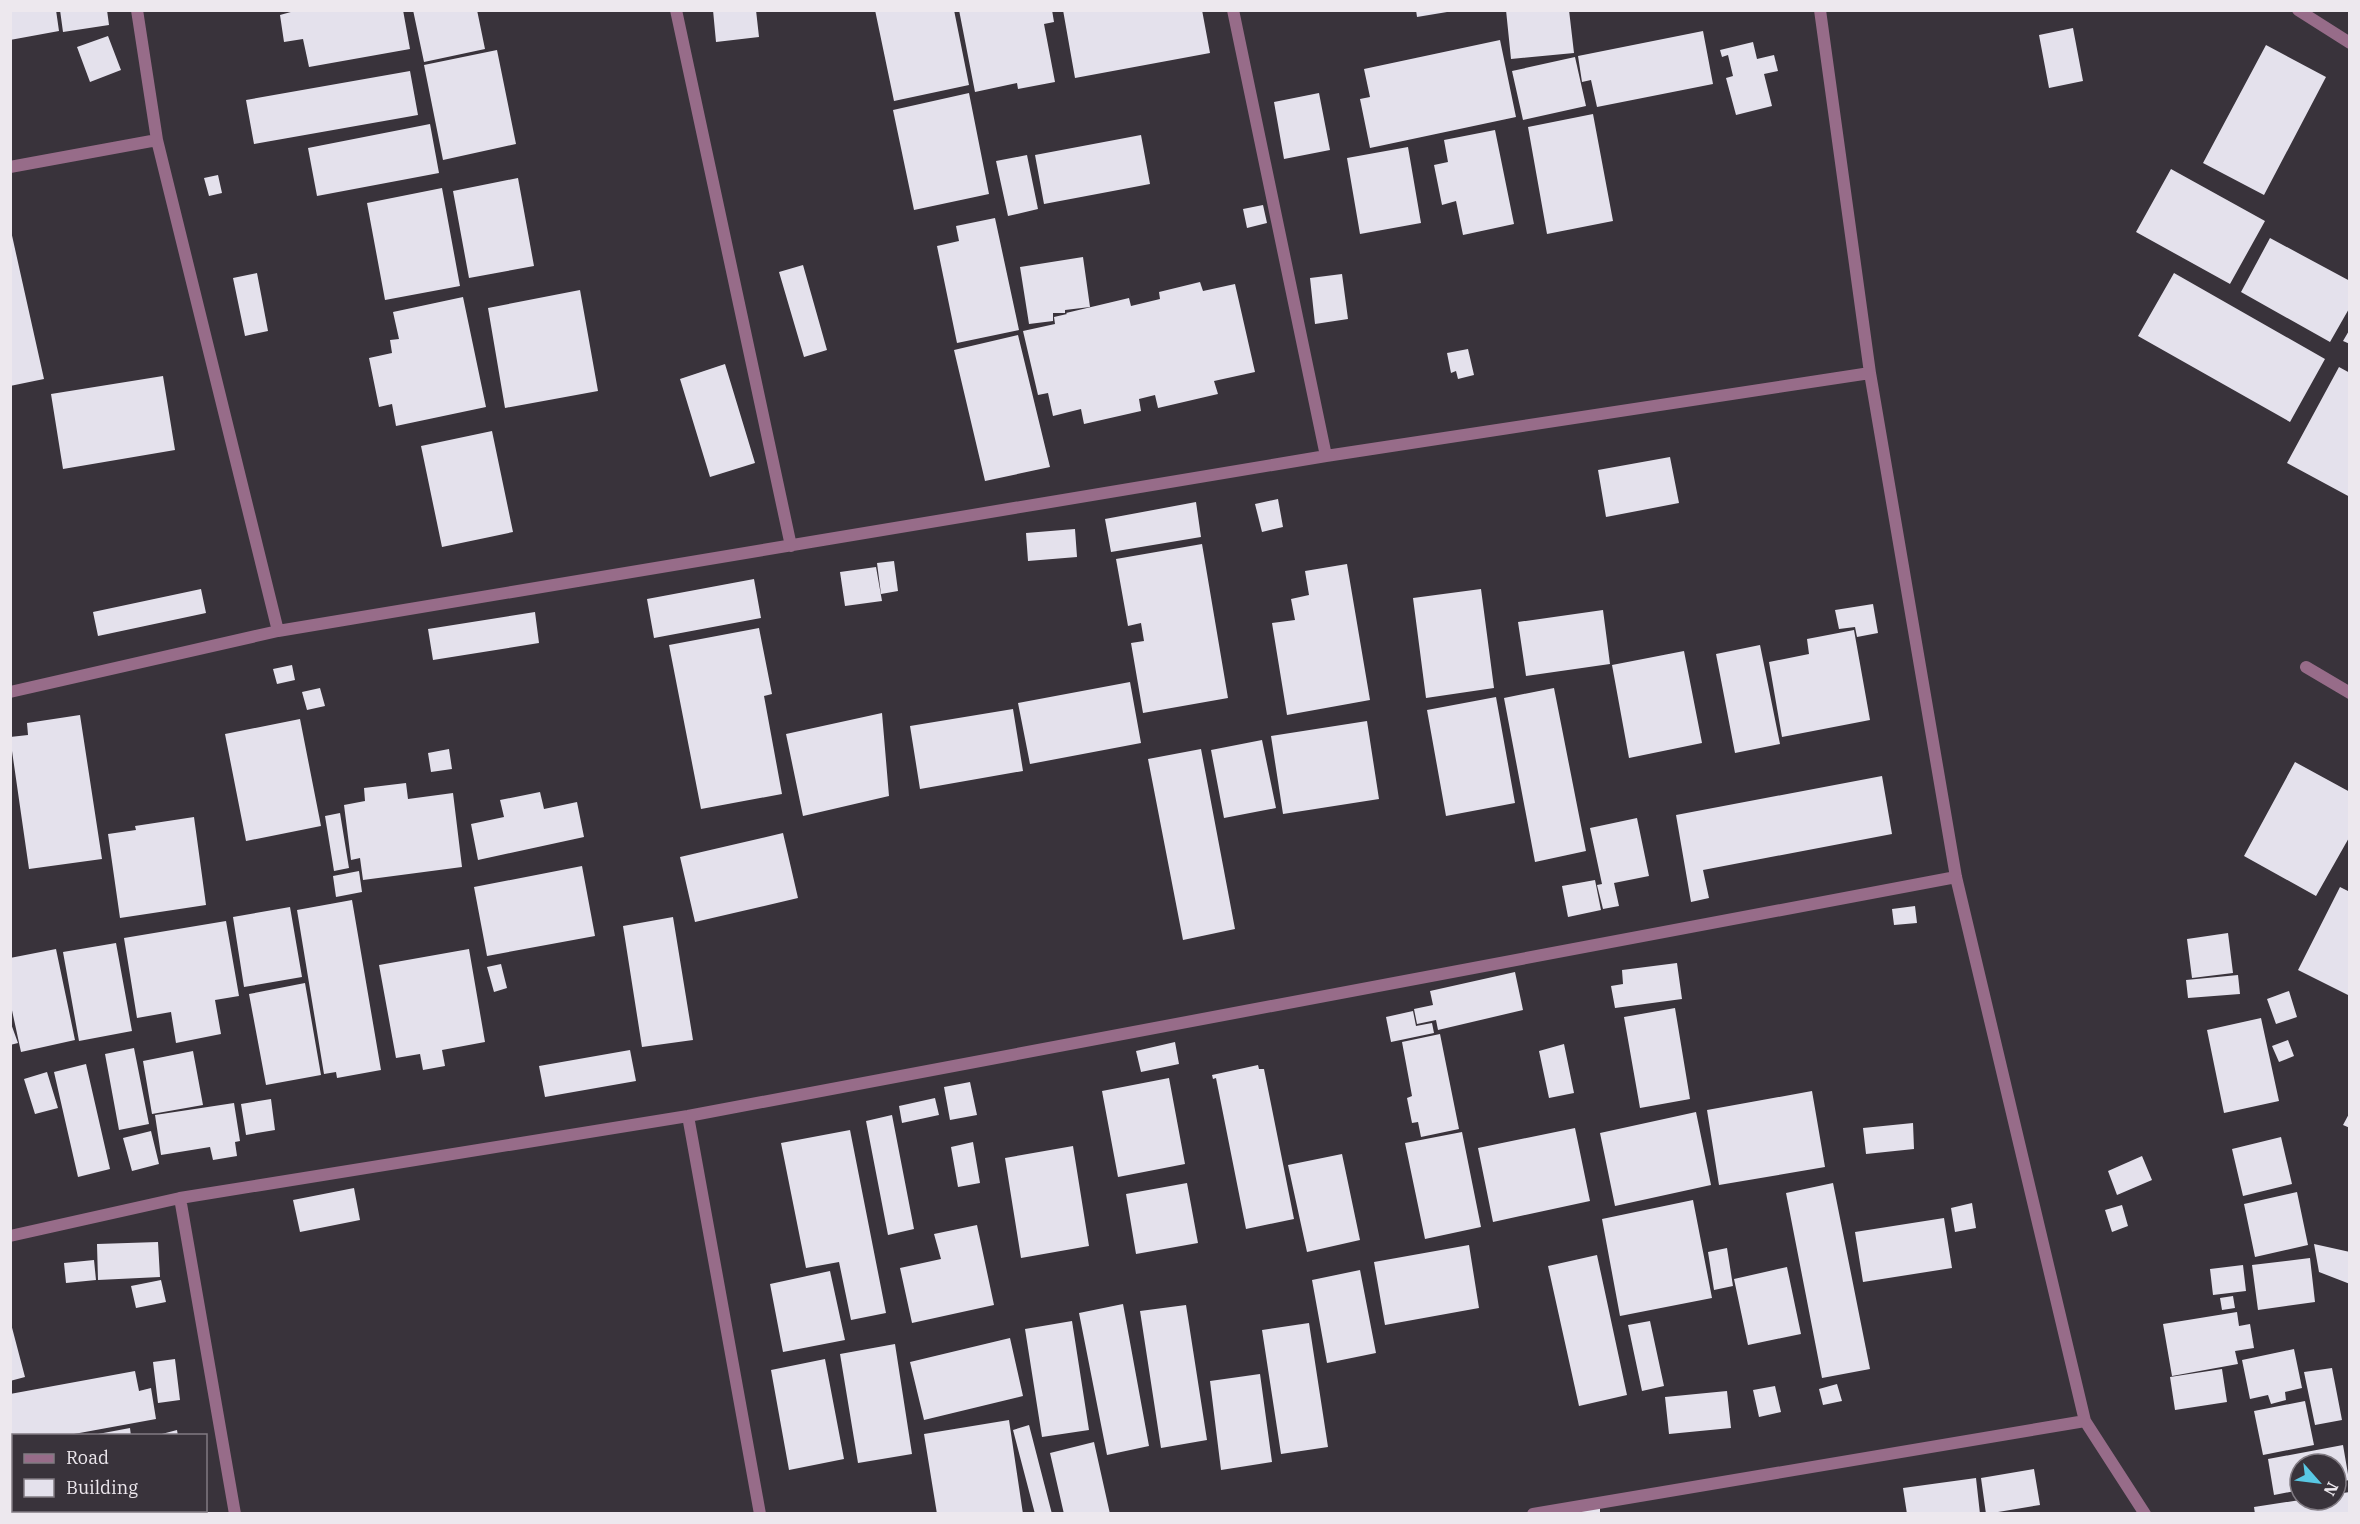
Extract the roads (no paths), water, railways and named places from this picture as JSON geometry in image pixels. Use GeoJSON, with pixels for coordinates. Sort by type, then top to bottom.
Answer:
{"type":"FeatureCollection","features":[{"type":"Feature","properties":{"kind":"street"},"geometry":{"type":"LineString","coordinates":[[137,10],[158,140],[278,631]]}},
{"type":"Feature","properties":{"kind":"street"},"geometry":{"type":"LineString","coordinates":[[676,10],[790,546]]}},
{"type":"Feature","properties":{"kind":"street"},"geometry":{"type":"LineString","coordinates":[[1233,10],[1326,456]]}},
{"type":"Feature","properties":{"kind":"street"},"geometry":{"type":"LineString","coordinates":[[1820,10],[1870,373],[1956,877],[2085,1421],[2145,1514]]}},
{"type":"Feature","properties":{"kind":"street"},"geometry":{"type":"LineString","coordinates":[[2298,10],[2349,43]]}},
{"type":"Feature","properties":{"kind":"street"},"geometry":{"type":"LineString","coordinates":[[10,167],[158,140]]}},
{"type":"Feature","properties":{"kind":"street"},"geometry":{"type":"LineString","coordinates":[[10,692],[278,631],[1326,456],[1870,373]]}},
{"type":"Feature","properties":{"kind":"street"},"geometry":{"type":"LineString","coordinates":[[2306,667],[2349,693]]}},
{"type":"Feature","properties":{"kind":"street"},"geometry":{"type":"LineString","coordinates":[[10,1236],[180,1198],[688,1116],[1956,877]]}},
{"type":"Feature","properties":{"kind":"street"},"geometry":{"type":"LineString","coordinates":[[688,1116],[760,1514]]}},
{"type":"Feature","properties":{"kind":"street"},"geometry":{"type":"LineString","coordinates":[[180,1198],[236,1514]]}},
{"type":"Feature","properties":{"kind":"street"},"geometry":{"type":"LineString","coordinates":[[1533,1514],[2085,1421]]}}]}
